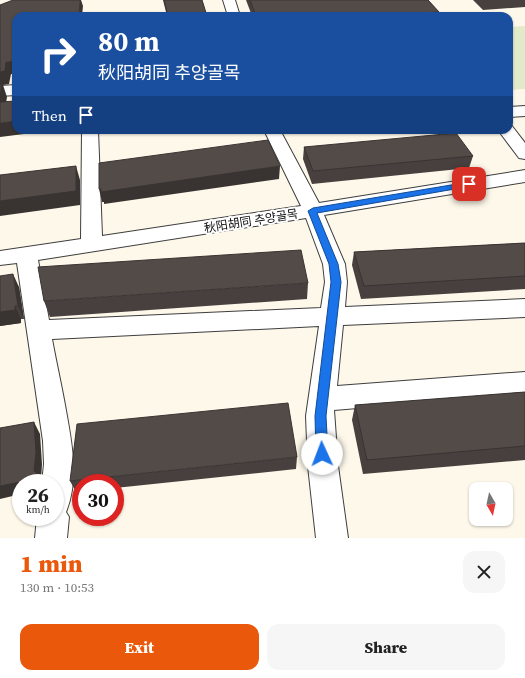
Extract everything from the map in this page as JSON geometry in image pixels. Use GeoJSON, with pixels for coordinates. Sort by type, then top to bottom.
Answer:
{"type":"FeatureCollection","features":[{"type":"Feature","properties":{"kind":"street"},"geometry":{"type":"LineString","coordinates":[[229,0],[233,12]]}},
{"type":"Feature","properties":{"kind":"street"},"geometry":{"type":"LineString","coordinates":[[0,91],[12,90]]}},
{"type":"Feature","properties":{"kind":"street"},"geometry":{"type":"LineString","coordinates":[[513,112],[525,111]]}},
{"type":"Feature","properties":{"kind":"street"},"geometry":{"type":"LineString","coordinates":[[90,134],[92,244]]}},
{"type":"Feature","properties":{"kind":"street"},"geometry":{"type":"LineString","coordinates":[[274,134],[313,211],[334,264],[336,282],[320,416],[322,466],[332,538]]}},
{"type":"Feature","properties":{"kind":"street"},"geometry":{"type":"LineString","coordinates":[[509,134],[525,154]]}},
{"type":"Feature","properties":{"kind":"street","name":"秋阳胡同 추양골목"},"geometry":{"type":"LineString","coordinates":[[0,258],[313,211],[525,176]]}},
{"type":"Feature","properties":{"kind":"street"},"geometry":{"type":"LineString","coordinates":[[26,254],[59,464],[58,474]]}},
{"type":"Feature","properties":{"kind":"street"},"geometry":{"type":"LineString","coordinates":[[39,330],[525,308]]}},
{"type":"Feature","properties":{"kind":"street"},"geometry":{"type":"LineString","coordinates":[[322,399],[525,383]]}},
{"type":"Feature","properties":{"kind":"street"},"geometry":{"type":"LineString","coordinates":[[51,538],[52,526]]}},
{"type":"Feature","properties":{"kind":"green space"},"geometry":{"type":"Polygon","coordinates":[[[525,26],[525,89],[513,90],[513,27],[525,26]]]}},
{"type":"Feature","properties":{"kind":"building"},"geometry":{"type":"Polygon","coordinates":[[[13,0],[80,0],[79,12],[12,12],[12,61],[6,62],[5,71],[0,72],[0,5],[13,0]]]}},
{"type":"Feature","properties":{"kind":"building"},"geometry":{"type":"Polygon","coordinates":[[[164,0],[202,0],[206,12],[167,12],[164,0]]]}},
{"type":"Feature","properties":{"kind":"building"},"geometry":{"type":"Polygon","coordinates":[[[250,0],[428,0],[439,12],[254,12],[250,0]]]}},
{"type":"Feature","properties":{"kind":"building"},"geometry":{"type":"Polygon","coordinates":[[[0,84],[2,84],[0,98],[0,84]]]}},
{"type":"Feature","properties":{"kind":"building"},"geometry":{"type":"Polygon","coordinates":[[[12,101],[12,122],[0,123],[0,102],[12,101]]]}},
{"type":"Feature","properties":{"kind":"building"},"geometry":{"type":"Polygon","coordinates":[[[457,134],[473,156],[313,171],[304,147],[457,134]]]}},
{"type":"Feature","properties":{"kind":"building"},"geometry":{"type":"Polygon","coordinates":[[[268,140],[280,166],[101,192],[101,189],[99,189],[99,163],[268,140]]]}},
{"type":"Feature","properties":{"kind":"building"},"geometry":{"type":"Polygon","coordinates":[[[76,166],[76,191],[0,201],[0,175],[76,166]]]}},
{"type":"Feature","properties":{"kind":"building"},"geometry":{"type":"Polygon","coordinates":[[[525,243],[525,276],[364,286],[354,252],[525,243]]]}},
{"type":"Feature","properties":{"kind":"building"},"geometry":{"type":"Polygon","coordinates":[[[301,250],[308,283],[44,301],[38,267],[301,250]]]}},
{"type":"Feature","properties":{"kind":"building"},"geometry":{"type":"Polygon","coordinates":[[[13,274],[18,306],[15,306],[15,310],[0,312],[0,276],[13,274]]]}},
{"type":"Feature","properties":{"kind":"building"},"geometry":{"type":"Polygon","coordinates":[[[525,392],[525,446],[367,460],[355,405],[525,392]]]}},
{"type":"Feature","properties":{"kind":"building"},"geometry":{"type":"Polygon","coordinates":[[[288,403],[297,457],[124,475],[124,474],[72,474],[72,481],[70,481],[77,424],[288,403]]]}},
{"type":"Feature","properties":{"kind":"building"},"geometry":{"type":"Polygon","coordinates":[[[34,422],[36,452],[34,471],[37,474],[12,474],[12,484],[0,486],[0,428],[34,422]]]}},
{"type":"Feature","properties":{"kind":"route"},"geometry":{"type":"LineString","coordinates":[[322,454],[320,416],[336,282],[334,264],[313,211],[469,184]]}}]}
